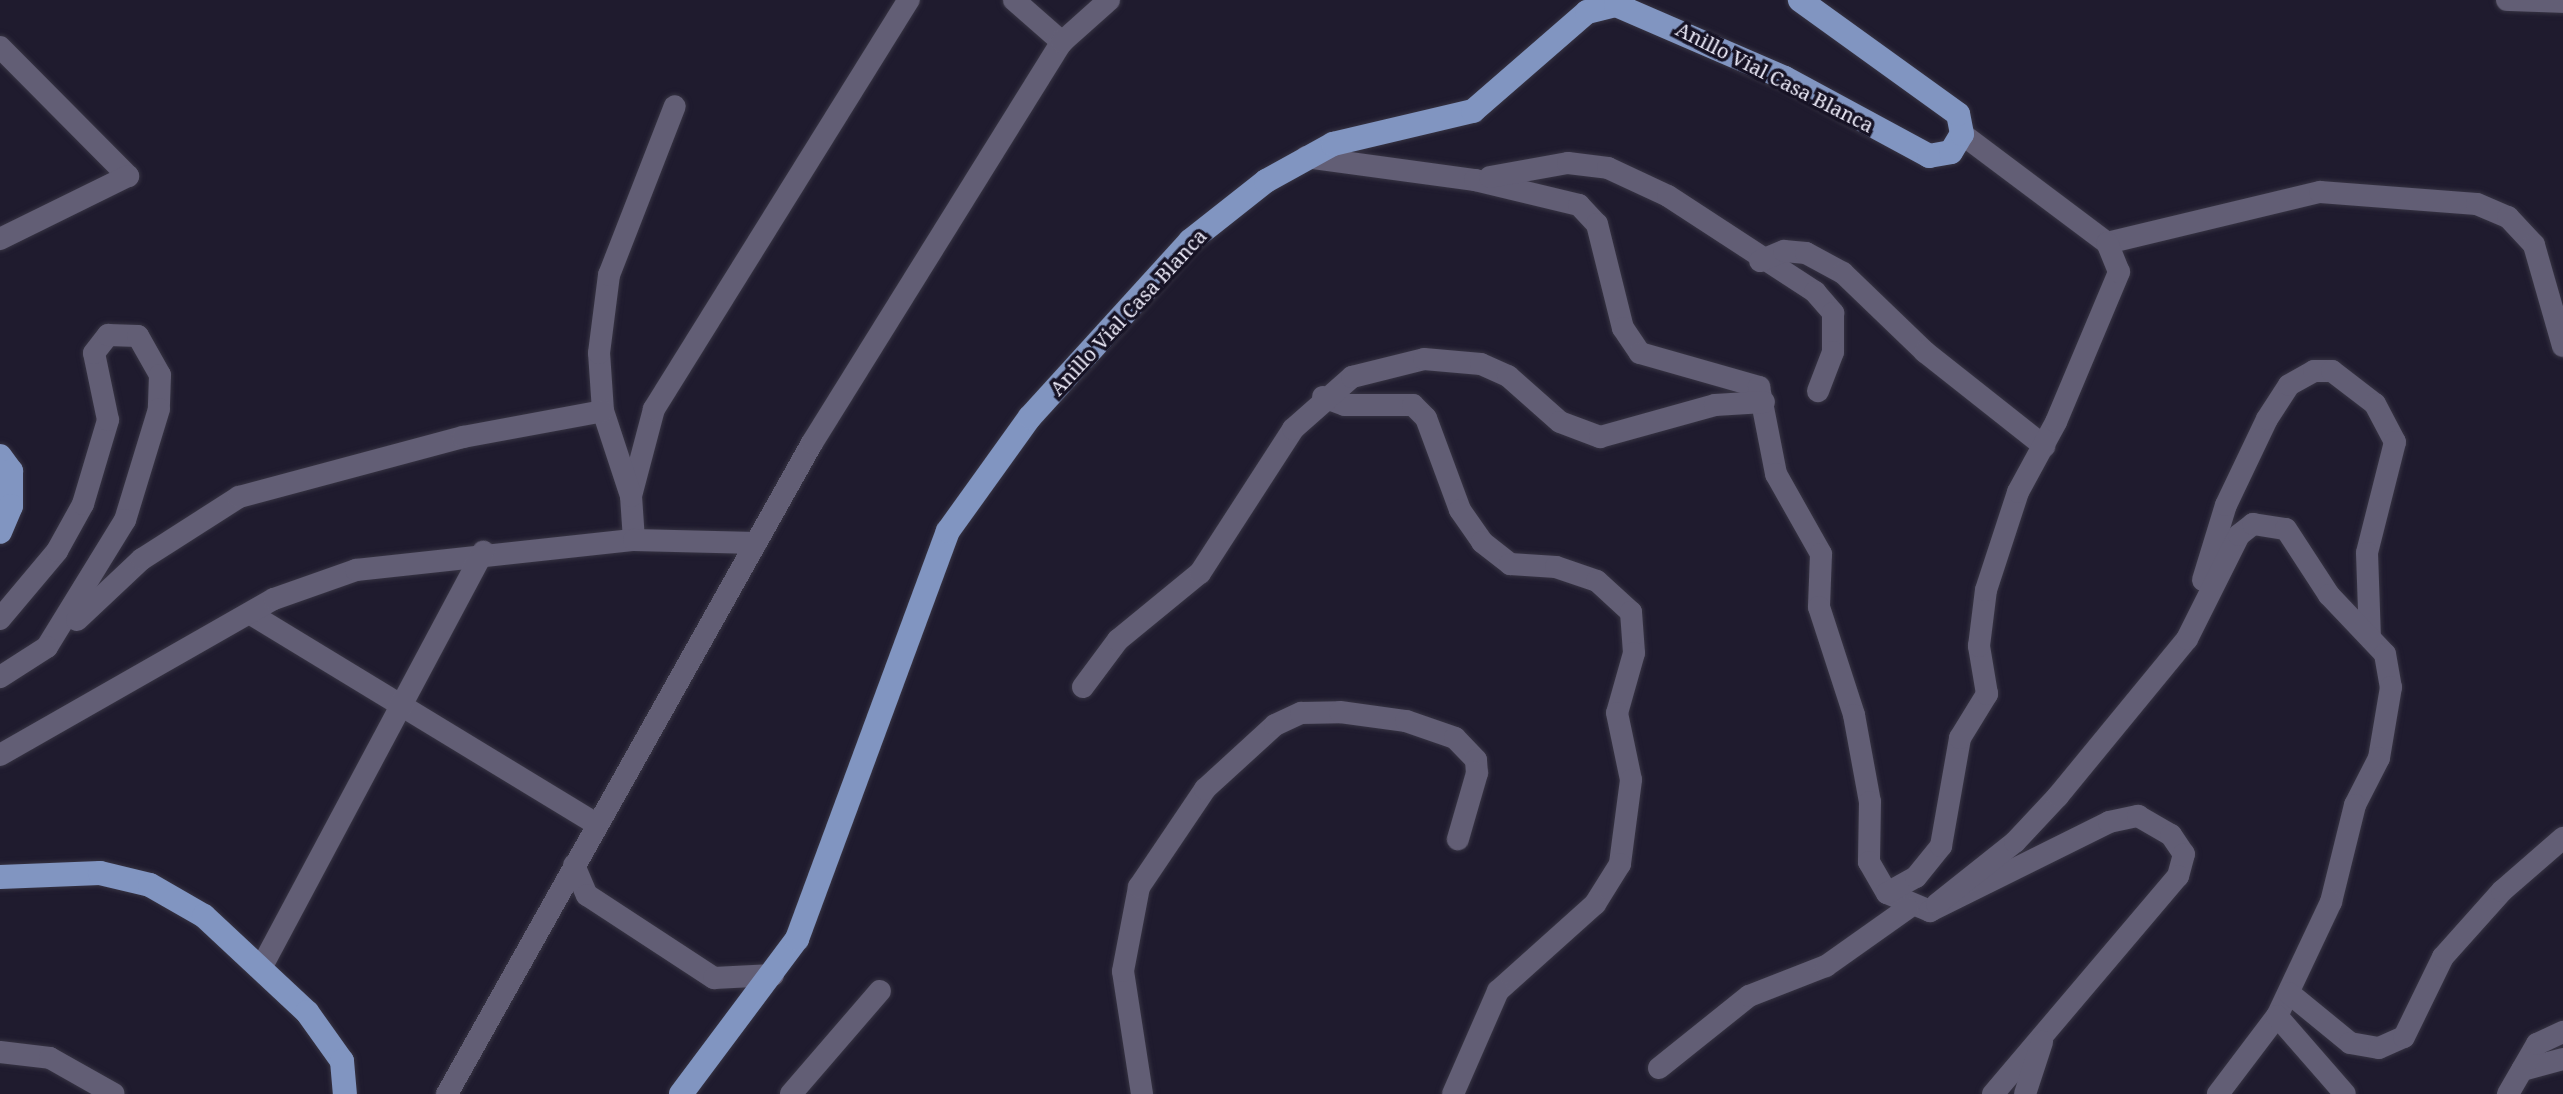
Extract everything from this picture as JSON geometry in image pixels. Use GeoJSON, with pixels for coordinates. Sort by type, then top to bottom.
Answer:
{"type":"FeatureCollection","features":[{"type":"Feature","properties":{"kind":"main road"},"geometry":{"type":"LineString","coordinates":[[1800,0],[1958,114],[1962,134]]}},
{"type":"Feature","properties":{"kind":"main road","name":"Anillo Vial Casa Blanca"},"geometry":{"type":"LineString","coordinates":[[681,1094],[773,975],[825,871],[948,531],[1030,417],[1190,241],[1306,157],[1360,135],[1473,111],[1587,12],[1616,5],[1785,78],[1929,156],[1951,152],[1962,134]]}},
{"type":"Feature","properties":{"kind":"main road"},"geometry":{"type":"LineString","coordinates":[[0,456],[11,471],[11,506],[0,532]]}},
{"type":"Feature","properties":{"kind":"main road"},"geometry":{"type":"LineString","coordinates":[[0,877],[100,873],[150,885],[204,916],[307,1012],[342,1061],[345,1094]]}},
{"type":"Feature","properties":{"kind":"street"},"geometry":{"type":"LineString","coordinates":[[631,496],[654,409],[909,0]]}},
{"type":"Feature","properties":{"kind":"street"},"geometry":{"type":"LineString","coordinates":[[1014,0],[1062,42]]}},
{"type":"Feature","properties":{"kind":"street"},"geometry":{"type":"LineString","coordinates":[[447,1094],[756,543],[1062,42],[1109,0]]}},
{"type":"Feature","properties":{"kind":"street"},"geometry":{"type":"LineString","coordinates":[[2507,0],[2563,2]]}},
{"type":"Feature","properties":{"kind":"street"},"geometry":{"type":"LineString","coordinates":[[0,47],[128,176],[0,239]]}},
{"type":"Feature","properties":{"kind":"street"},"geometry":{"type":"LineString","coordinates":[[634,540],[631,496],[603,411],[599,353],[609,275],[675,106]]}},
{"type":"Feature","properties":{"kind":"street"},"geometry":{"type":"LineString","coordinates":[[1887,893],[1916,877],[1941,846],[1960,738],[1987,694],[1979,646],[1986,590],[2018,492],[2044,446],[2119,272],[2107,243],[1962,134]]}},
{"type":"Feature","properties":{"kind":"street"},"geometry":{"type":"LineString","coordinates":[[1306,157],[1475,180],[1579,205],[1597,224],[1623,328],[1640,353],[1676,369],[1745,380],[1759,387],[1776,474],[1821,554],[1819,607],[1854,715],[1870,802],[1869,862],[1887,893],[1919,909]]}},
{"type":"Feature","properties":{"kind":"street"},"geometry":{"type":"LineString","coordinates":[[1475,180],[1568,163],[1608,168],[1668,196],[1760,261],[1815,292],[1833,313],[1833,352],[1818,391]]}},
{"type":"Feature","properties":{"kind":"street"},"geometry":{"type":"LineString","coordinates":[[2107,243],[2320,192],[2477,204],[2508,217],[2534,245],[2563,346]]}},
{"type":"Feature","properties":{"kind":"street"},"geometry":{"type":"LineString","coordinates":[[1760,261],[1784,251],[1806,253],[1843,273],[1925,352],[2044,446]]}},
{"type":"Feature","properties":{"kind":"street"},"geometry":{"type":"LineString","coordinates":[[0,619],[57,551],[83,504],[108,420],[94,353],[108,335],[138,336],[160,375],[145,468],[98,573],[47,647]]}},
{"type":"Feature","properties":{"kind":"street"},"geometry":{"type":"LineString","coordinates":[[1083,687],[1118,640],[1200,573],[1260,474],[1323,397],[1352,377],[1424,359],[1481,364],[1508,376],[1560,422],[1600,437],[1715,405],[1764,402]]}},
{"type":"Feature","properties":{"kind":"street"},"geometry":{"type":"LineString","coordinates":[[2204,605],[2204,577],[2226,505],[2267,419],[2289,385],[2314,371],[2332,371],[2375,404],[2395,442],[2367,553],[2370,637]]}},
{"type":"Feature","properties":{"kind":"street"},"geometry":{"type":"LineString","coordinates":[[1323,397],[1345,405],[1413,405],[1426,418],[1460,510],[1482,542],[1510,564],[1556,567],[1597,581],[1631,612],[1634,653],[1617,713],[1631,780],[1620,864],[1595,904],[1498,991],[1453,1094]]}},
{"type":"Feature","properties":{"kind":"street"},"geometry":{"type":"LineString","coordinates":[[0,677],[47,647],[142,559],[239,497],[463,437],[603,411]]}},
{"type":"Feature","properties":{"kind":"street"},"geometry":{"type":"LineString","coordinates":[[1919,909],[2058,796],[2187,639],[2239,535],[2273,522],[2298,539],[2329,595],[2385,654],[2391,687],[2379,758],[2355,805],[2331,902],[2277,1016],[2218,1094]]}},
{"type":"Feature","properties":{"kind":"street"},"geometry":{"type":"LineString","coordinates":[[0,755],[251,614],[356,570],[483,552],[634,540],[756,543]]}},
{"type":"Feature","properties":{"kind":"street"},"geometry":{"type":"LineString","coordinates":[[261,968],[399,701],[483,552]]}},
{"type":"Feature","properties":{"kind":"street"},"geometry":{"type":"LineString","coordinates":[[251,614],[399,701],[597,824]]}},
{"type":"Feature","properties":{"kind":"street"},"geometry":{"type":"LineString","coordinates":[[1142,1094],[1123,971],[1139,887],[1205,789],[1275,725],[1301,713],[1340,712],[1406,721],[1455,738],[1476,760],[1477,773],[1458,839]]}},
{"type":"Feature","properties":{"kind":"street"},"geometry":{"type":"LineString","coordinates":[[1659,1068],[1749,996],[1826,966],[1919,909],[2109,822],[2138,816],[2171,835],[2184,854],[2178,876],[1993,1094]]}},
{"type":"Feature","properties":{"kind":"street"},"geometry":{"type":"LineString","coordinates":[[2289,993],[2350,1043],[2379,1048],[2404,1037],[2443,957],[2502,891],[2563,838]]}},
{"type":"Feature","properties":{"kind":"street"},"geometry":{"type":"LineString","coordinates":[[574,865],[587,895],[714,978],[773,975]]}},
{"type":"Feature","properties":{"kind":"street"},"geometry":{"type":"LineString","coordinates":[[791,1094],[880,991]]}},
{"type":"Feature","properties":{"kind":"street"},"geometry":{"type":"LineString","coordinates":[[2277,1016],[2345,1094]]}},
{"type":"Feature","properties":{"kind":"street"},"geometry":{"type":"LineString","coordinates":[[2508,1094],[2537,1044],[2563,1032]]}},
{"type":"Feature","properties":{"kind":"street"},"geometry":{"type":"LineString","coordinates":[[2025,1094],[2046,1033]]}},
{"type":"Feature","properties":{"kind":"street"},"geometry":{"type":"LineString","coordinates":[[0,1052],[50,1058],[114,1094]]}},
{"type":"Feature","properties":{"kind":"street"},"geometry":{"type":"LineString","coordinates":[[2522,1070],[2563,1059]]}}]}
